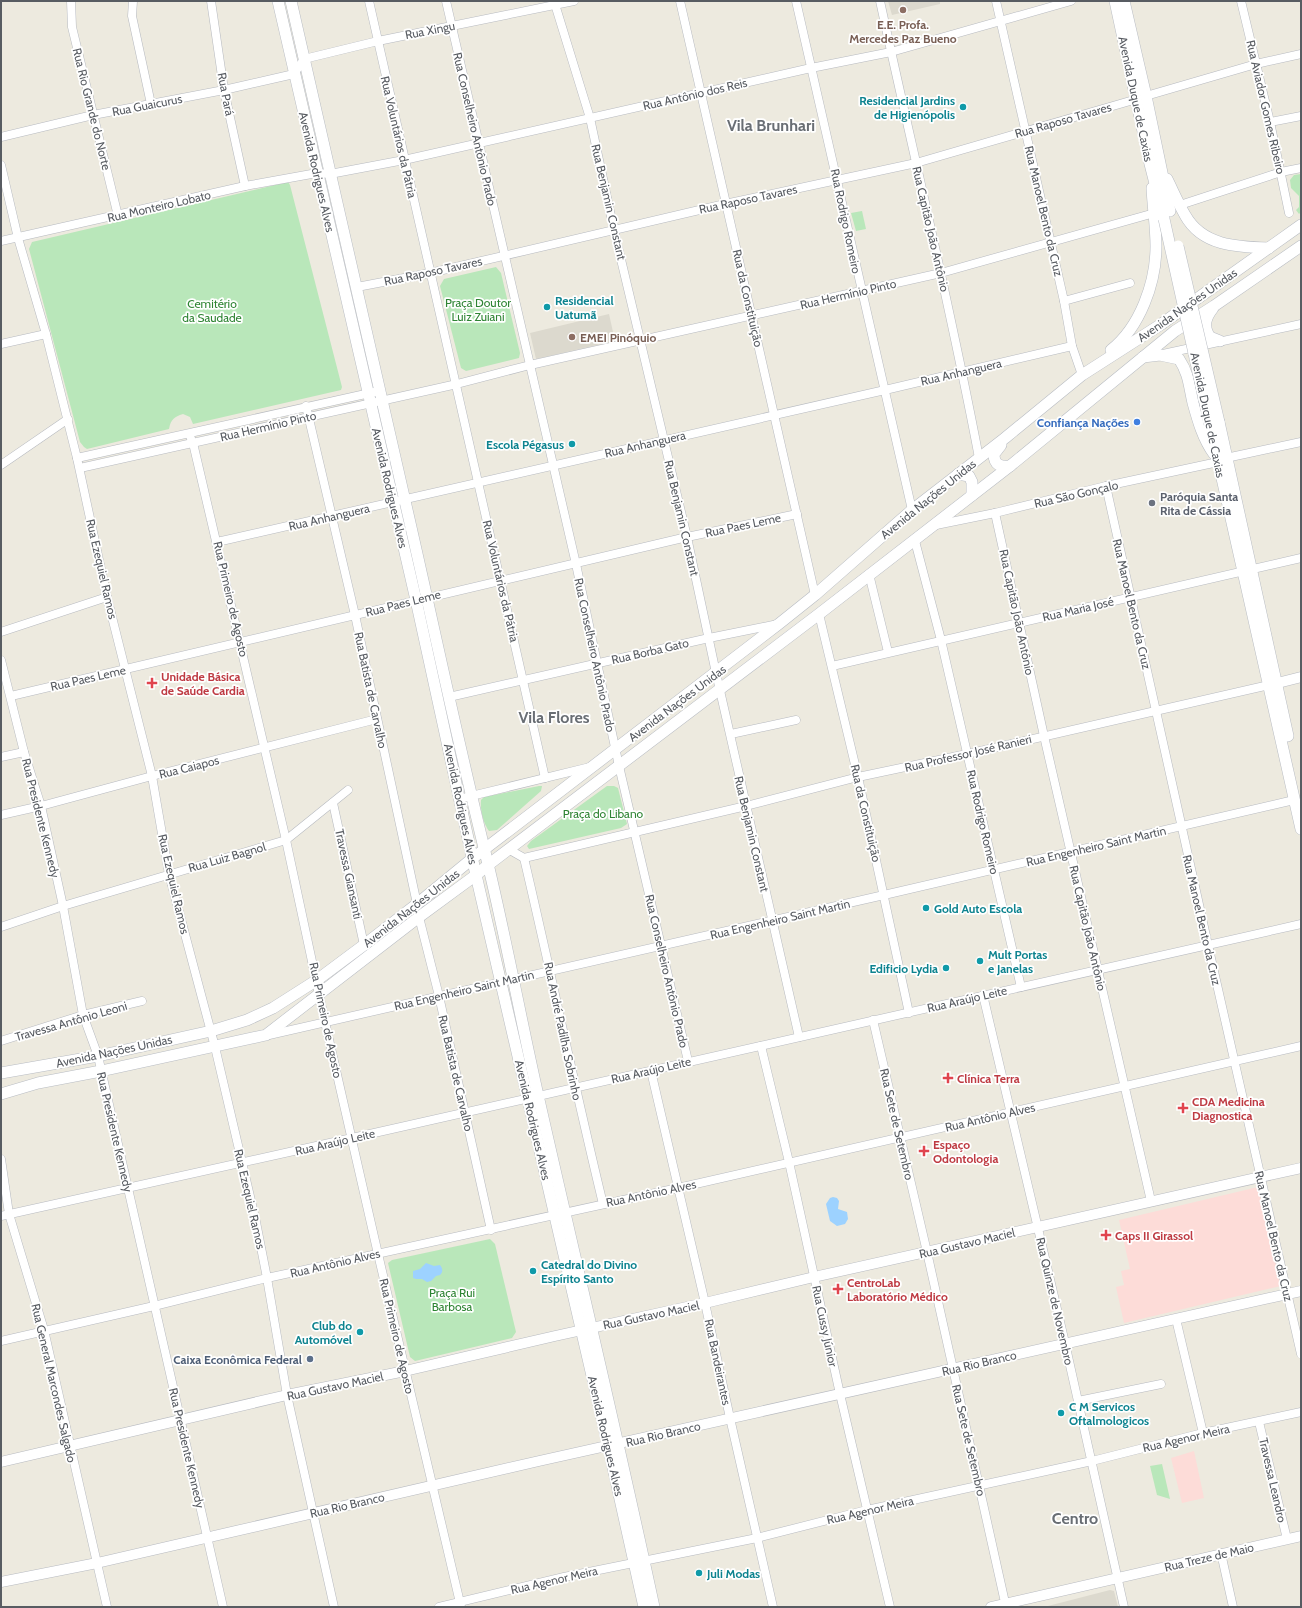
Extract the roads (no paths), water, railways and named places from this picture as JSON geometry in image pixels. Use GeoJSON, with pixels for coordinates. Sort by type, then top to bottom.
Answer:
{"type":"FeatureCollection","features":[{"type":"Feature","properties":{"kind":"main road","name":"Avenida Rodrigues Alves"},"geometry":{"type":"LineString","coordinates":[[278,1],[317,173],[375,397],[405,500],[422,599],[466,797],[488,865],[507,980],[614,1445],[639,1562],[644,1607]]}},
{"type":"Feature","properties":{"kind":"main road","name":"Avenida Rodrigues Alves"},"geometry":{"type":"LineString","coordinates":[[291,1],[357,287],[394,502],[449,697],[466,797],[476,875],[507,980]]}},
{"type":"Feature","properties":{"kind":"main road","name":"Avenida Duque de Caxias"},"geometry":{"type":"LineString","coordinates":[[1115,1],[1141,98]]}},
{"type":"Feature","properties":{"kind":"main road","name":"Avenida Duque de Caxias"},"geometry":{"type":"LineString","coordinates":[[1124,1],[1163,215],[1214,424],[1220,460],[1299,798],[1301,829]]}},
{"type":"Feature","properties":{"kind":"main road"},"geometry":{"type":"LineString","coordinates":[[1155,165],[1180,205],[1185,216],[1199,231],[1211,240],[1227,245],[1269,248]]}},
{"type":"Feature","properties":{"kind":"main road"},"geometry":{"type":"LineString","coordinates":[[1102,362],[1110,351],[1119,344],[1131,328],[1142,309],[1149,290],[1163,215],[1155,165]]}},
{"type":"Feature","properties":{"kind":"main road","name":"Avenida Nações Unidas"},"geometry":{"type":"LineString","coordinates":[[1,1073],[98,1056],[211,1031],[247,1020],[267,1011],[317,980],[417,904],[473,858],[780,623],[815,595],[912,510],[1005,438],[1082,375],[1160,325],[1301,225]]}},
{"type":"Feature","properties":{"kind":"main road","name":"Avenida Nações Unidas"},"geometry":{"type":"LineString","coordinates":[[1,1094],[38,1083],[215,1047],[266,1035],[972,496],[1175,331],[1300,247]]}},
{"type":"Feature","properties":{"kind":"main road"},"geometry":{"type":"LineString","coordinates":[[1214,306],[1206,317],[1205,326],[1210,336],[1220,341]]}},
{"type":"Feature","properties":{"kind":"main road"},"geometry":{"type":"LineString","coordinates":[[1141,358],[1160,355],[1179,359],[1186,369],[1193,404],[1206,443],[1220,460]]}},
{"type":"Feature","properties":{"kind":"main road"},"geometry":{"type":"LineString","coordinates":[[1005,438],[1000,448],[994,454],[994,460],[997,465],[1010,466]]}},
{"type":"Feature","properties":{"kind":"main road"},"geometry":{"type":"LineString","coordinates":[[958,474],[969,476],[972,482],[972,496]]}},
{"type":"Feature","properties":{"kind":"main road","name":"Avenida Rodrigues Alves"},"geometry":{"type":"LineString","coordinates":[[639,1562],[654,1607]]}},
{"type":"Feature","properties":{"kind":"street","name":"Rua Rio Grande do Norte"},"geometry":{"type":"LineString","coordinates":[[71,1],[72,27],[118,216]]}},
{"type":"Feature","properties":{"kind":"street"},"geometry":{"type":"LineString","coordinates":[[133,1],[132,16],[151,104]]}},
{"type":"Feature","properties":{"kind":"street","name":"Rua Pará"},"geometry":{"type":"LineString","coordinates":[[211,1],[224,90],[245,186]]}},
{"type":"Feature","properties":{"kind":"street","name":"Rua Voluntários da Pátria"},"geometry":{"type":"LineString","coordinates":[[369,1],[430,273]]}},
{"type":"Feature","properties":{"kind":"street","name":"Rua Conselheiro Antônio Prado"},"geometry":{"type":"LineString","coordinates":[[446,1],[504,256]]}},
{"type":"Feature","properties":{"kind":"street","name":"Rua Xingu"},"geometry":{"type":"LineString","coordinates":[[304,59],[378,41],[555,3],[574,1]]}},
{"type":"Feature","properties":{"kind":"street","name":"Rua da Constituição"},"geometry":{"type":"LineString","coordinates":[[680,1],[815,595]]}},
{"type":"Feature","properties":{"kind":"street","name":"Rua Rodrigo Romeiro"},"geometry":{"type":"LineString","coordinates":[[796,1],[912,510]]}},
{"type":"Feature","properties":{"kind":"street","name":"Rua Capitão João Antônio"},"geometry":{"type":"LineString","coordinates":[[880,1],[942,272],[979,458]]}},
{"type":"Feature","properties":{"kind":"street","name":"Rua Manoel Bento da Cruz"},"geometry":{"type":"LineString","coordinates":[[996,1],[1064,301],[1072,346],[1082,375]]}},
{"type":"Feature","properties":{"kind":"street","name":"Rua Antônio dos Reis"},"geometry":{"type":"LineString","coordinates":[[317,173],[330,174],[404,160],[811,68],[891,52],[1071,1]]}},
{"type":"Feature","properties":{"kind":"street","name":"Rua Aviador Gomes Ribeiro"},"geometry":{"type":"LineString","coordinates":[[1241,1],[1270,122],[1289,213]]}},
{"type":"Feature","properties":{"kind":"street","name":"Rua Benjamin Constant"},"geometry":{"type":"LineString","coordinates":[[555,3],[590,118],[614,230],[687,537],[716,673],[799,1037]]}},
{"type":"Feature","properties":{"kind":"street","name":"Rua Raposo Tavares"},"geometry":{"type":"LineString","coordinates":[[357,287],[430,273],[725,204],[916,163],[1256,64],[1301,54]]}},
{"type":"Feature","properties":{"kind":"street"},"geometry":{"type":"LineString","coordinates":[[294,74],[304,59]]}},
{"type":"Feature","properties":{"kind":"street","name":"Rua Guaicurus"},"geometry":{"type":"LineString","coordinates":[[1,137],[93,115],[224,90],[294,74]]}},
{"type":"Feature","properties":{"kind":"street"},"geometry":{"type":"LineString","coordinates":[[1270,122],[1301,116]]}},
{"type":"Feature","properties":{"kind":"street","name":"Rua Ezequiel Ramos"},"geometry":{"type":"LineString","coordinates":[[1,165],[18,238],[46,334],[80,468],[107,597],[152,776],[169,874],[211,1031],[242,1163],[268,1278],[287,1395],[334,1607]]}},
{"type":"Feature","properties":{"kind":"street"},"geometry":{"type":"LineString","coordinates":[[1180,205],[1281,172],[1301,168]]}},
{"type":"Feature","properties":{"kind":"street","name":"Rua Monteiro Lobato"},"geometry":{"type":"LineString","coordinates":[[1,241],[118,216],[245,186],[317,173]]}},
{"type":"Feature","properties":{"kind":"street","name":"Rua Hermínio Pinto"},"geometry":{"type":"LineString","coordinates":[[530,366],[942,272],[1051,242],[1163,215]]}},
{"type":"Feature","properties":{"kind":"street"},"geometry":{"type":"LineString","coordinates":[[430,273],[457,384],[530,366],[504,256]]}},
{"type":"Feature","properties":{"kind":"street"},"geometry":{"type":"LineString","coordinates":[[1064,301],[1130,283]]}},
{"type":"Feature","properties":{"kind":"street"},"geometry":{"type":"LineString","coordinates":[[1160,355],[1301,324]]}},
{"type":"Feature","properties":{"kind":"street"},"geometry":{"type":"LineString","coordinates":[[1,344],[46,334]]}},
{"type":"Feature","properties":{"kind":"street","name":"Rua Anhanguera"},"geometry":{"type":"LineString","coordinates":[[217,542],[479,484],[552,465],[1072,346]]}},
{"type":"Feature","properties":{"kind":"street","name":"Rua Conselheiro Antônio Prado"},"geometry":{"type":"LineString","coordinates":[[530,366],[576,564],[619,766],[688,1061]]}},
{"type":"Feature","properties":{"kind":"street","name":"Rua Voluntários da Pátria"},"geometry":{"type":"LineString","coordinates":[[457,384],[545,778]]}},
{"type":"Feature","properties":{"kind":"street","name":"Rua Hermínio Pinto"},"geometry":{"type":"LineString","coordinates":[[77,458],[189,434],[306,406],[457,384]]}},
{"type":"Feature","properties":{"kind":"street","name":"Rua Hermínio Pinto"},"geometry":{"type":"LineString","coordinates":[[80,468],[309,417],[375,397]]}},
{"type":"Feature","properties":{"kind":"street","name":"Rua Batista de Carvalho"},"geometry":{"type":"LineString","coordinates":[[306,406],[355,615],[417,904]]}},
{"type":"Feature","properties":{"kind":"street"},"geometry":{"type":"LineString","coordinates":[[1,466],[68,419]]}},
{"type":"Feature","properties":{"kind":"street","name":"Rua Primeiro de Agosto"},"geometry":{"type":"LineString","coordinates":[[189,434],[193,443],[241,641],[317,980],[325,1022],[431,1486],[460,1605]]}},
{"type":"Feature","properties":{"kind":"street","name":"Rua São Gonçalo"},"geometry":{"type":"LineString","coordinates":[[933,526],[1301,442]]}},
{"type":"Feature","properties":{"kind":"street","name":"Rua Manoel Bento da Cruz"},"geometry":{"type":"LineString","coordinates":[[1106,486],[1260,1178],[1301,1354]]}},
{"type":"Feature","properties":{"kind":"street","name":"Rua Capitão João Antônio"},"geometry":{"type":"LineString","coordinates":[[995,513],[1044,736],[1151,1201]]}},
{"type":"Feature","properties":{"kind":"street","name":"Rua Paes Leme"},"geometry":{"type":"LineString","coordinates":[[11,696],[501,580],[576,564],[687,537],[797,514]]}},
{"type":"Feature","properties":{"kind":"street","name":"Rua Rodrigo Romeiro"},"geometry":{"type":"LineString","coordinates":[[915,540],[941,640],[1021,987]]}},
{"type":"Feature","properties":{"kind":"street","name":"Rua Maria José"},"geometry":{"type":"LineString","coordinates":[[832,666],[1300,559]]}},
{"type":"Feature","properties":{"kind":"street"},"geometry":{"type":"LineString","coordinates":[[869,574],[888,652]]}},
{"type":"Feature","properties":{"kind":"street"},"geometry":{"type":"LineString","coordinates":[[1,632],[107,597]]}},
{"type":"Feature","properties":{"kind":"street","name":"Rua da Constituição"},"geometry":{"type":"LineString","coordinates":[[819,614],[858,777],[909,1013]]}},
{"type":"Feature","properties":{"kind":"street","name":"Rua Borba Gato"},"geometry":{"type":"LineString","coordinates":[[449,697],[780,623]]}},
{"type":"Feature","properties":{"kind":"street","name":"Rua Presidente Kennedy"},"geometry":{"type":"LineString","coordinates":[[1,660],[24,752],[41,806],[63,906],[83,1015],[98,1056],[223,1607]]}},
{"type":"Feature","properties":{"kind":"street","name":"Rua Professor José Ranieri"},"geometry":{"type":"LineString","coordinates":[[635,831],[746,806],[858,777],[967,754],[1301,677]]}},
{"type":"Feature","properties":{"kind":"street","name":"Rua Caiapos"},"geometry":{"type":"LineString","coordinates":[[1,815],[377,719]]}},
{"type":"Feature","properties":{"kind":"street"},"geometry":{"type":"LineString","coordinates":[[731,734],[796,720]]}},
{"type":"Feature","properties":{"kind":"street"},"geometry":{"type":"LineString","coordinates":[[1,757],[24,752]]}},
{"type":"Feature","properties":{"kind":"street"},"geometry":{"type":"LineString","coordinates":[[466,797],[595,765]]}},
{"type":"Feature","properties":{"kind":"street","name":"Rua Luiz Bagnol"},"geometry":{"type":"LineString","coordinates":[[1,927],[63,906],[286,840],[334,803],[348,790]]}},
{"type":"Feature","properties":{"kind":"street","name":"Rua Engenheiro Saint Martin"},"geometry":{"type":"LineString","coordinates":[[266,1035],[662,946],[1299,798]]}},
{"type":"Feature","properties":{"kind":"street","name":"Travessa Giansanti"},"geometry":{"type":"LineString","coordinates":[[334,803],[364,945]]}},
{"type":"Feature","properties":{"kind":"street"},"geometry":{"type":"LineString","coordinates":[[508,849],[524,858],[635,831]]}},
{"type":"Feature","properties":{"kind":"street","name":"Rua André Padilha Sobrinho"},"geometry":{"type":"LineString","coordinates":[[524,858],[575,1087],[603,1204]]}},
{"type":"Feature","properties":{"kind":"street","name":"Rua Batista de Carvalho"},"geometry":{"type":"LineString","coordinates":[[419,917],[491,1230]]}},
{"type":"Feature","properties":{"kind":"street","name":"Rua Araújo Leite"},"geometry":{"type":"LineString","coordinates":[[5,1214],[242,1163],[651,1071],[688,1061],[909,1013],[1301,924]]}},
{"type":"Feature","properties":{"kind":"street","name":"Rua Quinze de Novembro"},"geometry":{"type":"LineString","coordinates":[[983,995],[1065,1343],[1124,1607]]}},
{"type":"Feature","properties":{"kind":"street","name":"Travessa Antônio Leoni"},"geometry":{"type":"LineString","coordinates":[[1,1041],[83,1015],[142,1001]]}},
{"type":"Feature","properties":{"kind":"street","name":"Rua Sete de Setembro"},"geometry":{"type":"LineString","coordinates":[[873,1020],[927,1252],[978,1486],[1006,1605]]}},
{"type":"Feature","properties":{"kind":"street","name":"Rua Cussy Júnior"},"geometry":{"type":"LineString","coordinates":[[761,1046],[789,1162],[840,1394],[890,1607]]}},
{"type":"Feature","properties":{"kind":"street","name":"Rua Antônio Alves"},"geometry":{"type":"LineString","coordinates":[[1,1341],[268,1278],[491,1230],[1301,1046]]}},
{"type":"Feature","properties":{"kind":"street","name":"Rua Bandeirantes"},"geometry":{"type":"LineString","coordinates":[[651,1071],[773,1607]]}},
{"type":"Feature","properties":{"kind":"street","name":"Rua General Marcondes Salgado"},"geometry":{"type":"LineString","coordinates":[[1,1159],[5,1214],[44,1330],[107,1607]]}},
{"type":"Feature","properties":{"kind":"street","name":"Rua Gustavo Maciel"},"geometry":{"type":"LineString","coordinates":[[1,1462],[287,1395],[405,1371],[814,1277],[1301,1168]]}},
{"type":"Feature","properties":{"kind":"street","name":"Rua Rio Branco"},"geometry":{"type":"LineString","coordinates":[[1,1582],[97,1563],[314,1512],[730,1418],[1301,1291]]}},
{"type":"Feature","properties":{"kind":"street"},"geometry":{"type":"LineString","coordinates":[[1176,1319],[1203,1433]]}},
{"type":"Feature","properties":{"kind":"street"},"geometry":{"type":"LineString","coordinates":[[1078,1401],[1161,1384]]}},
{"type":"Feature","properties":{"kind":"street","name":"Rua Agenor Meira"},"geometry":{"type":"LineString","coordinates":[[439,1607],[460,1605],[564,1577],[757,1538],[868,1510],[1092,1461],[1203,1433],[1301,1412]]}},
{"type":"Feature","properties":{"kind":"street","name":"Travessa Leandro"},"geometry":{"type":"LineString","coordinates":[[1259,1422],[1287,1539]]}},
{"type":"Feature","properties":{"kind":"street","name":"Rua Treze de Maio"},"geometry":{"type":"LineString","coordinates":[[1006,1605],[1301,1536]]}},
{"type":"Feature","properties":{"kind":"street"},"geometry":{"type":"LineString","coordinates":[[1221,1554],[1233,1607]]}},
{"type":"Feature","properties":{"kind":"street"},"geometry":{"type":"LineString","coordinates":[[991,1607],[1006,1605]]}},
{"type":"Feature","properties":{"kind":"water"},"geometry":{"type":"Polygon","coordinates":[[[830,1198],[837,1198],[839,1201],[838,1209],[847,1212],[848,1219],[845,1224],[837,1226],[830,1221],[826,1204],[830,1198]]]}},
{"type":"Feature","properties":{"kind":"water"},"geometry":{"type":"Polygon","coordinates":[[[426,1263],[434,1266],[440,1265],[442,1268],[441,1274],[427,1282],[422,1279],[413,1278],[413,1271],[420,1269],[426,1263]]]}},
{"type":"Feature","properties":{"kind":"place","name":"E.E. Profa. Mercedes Paz Bueno"},"geometry":{"type":"Point","coordinates":[903,10]}},
{"type":"Feature","properties":{"kind":"place","name":"Residencial Jardins de Higienópolis"},"geometry":{"type":"Point","coordinates":[963,107]}},
{"type":"Feature","properties":{"kind":"place","name":"Residencial Uatumã"},"geometry":{"type":"Point","coordinates":[547,307]}},
{"type":"Feature","properties":{"kind":"place","name":"EMEI Pinóquio"},"geometry":{"type":"Point","coordinates":[572,337]}},
{"type":"Feature","properties":{"kind":"place","name":"Confiança Nações"},"geometry":{"type":"Point","coordinates":[1137,422]}},
{"type":"Feature","properties":{"kind":"place","name":"Escola Pégasus"},"geometry":{"type":"Point","coordinates":[572,444]}},
{"type":"Feature","properties":{"kind":"place","name":"Paróquia Santa Rita de Cássia"},"geometry":{"type":"Point","coordinates":[1152,503]}},
{"type":"Feature","properties":{"kind":"place","name":"Unidade Básica de Saúde Cardia"},"geometry":{"type":"Point","coordinates":[152,683]}},
{"type":"Feature","properties":{"kind":"place","name":"Gold Auto Escola"},"geometry":{"type":"Point","coordinates":[926,908]}},
{"type":"Feature","properties":{"kind":"place","name":"Mult Portas e Janelas"},"geometry":{"type":"Point","coordinates":[980,961]}},
{"type":"Feature","properties":{"kind":"place","name":"Edificio Lydia"},"geometry":{"type":"Point","coordinates":[946,968]}},
{"type":"Feature","properties":{"kind":"place","name":"Clínica Terra"},"geometry":{"type":"Point","coordinates":[948,1078]}},
{"type":"Feature","properties":{"kind":"place","name":"CDA Medicina Diagnostica"},"geometry":{"type":"Point","coordinates":[1183,1108]}},
{"type":"Feature","properties":{"kind":"place","name":"Espaço Odontologia"},"geometry":{"type":"Point","coordinates":[924,1151]}},
{"type":"Feature","properties":{"kind":"place","name":"Caps II Girassol"},"geometry":{"type":"Point","coordinates":[1106,1235]}},
{"type":"Feature","properties":{"kind":"place","name":"Catedral do Divino Espírito Santo"},"geometry":{"type":"Point","coordinates":[533,1271]}},
{"type":"Feature","properties":{"kind":"place","name":"CentroLab Laboratório Médico"},"geometry":{"type":"Point","coordinates":[838,1289]}},
{"type":"Feature","properties":{"kind":"place","name":"Club do Automóvel"},"geometry":{"type":"Point","coordinates":[360,1332]}},
{"type":"Feature","properties":{"kind":"place","name":"Caixa Econômica Federal"},"geometry":{"type":"Point","coordinates":[310,1359]}},
{"type":"Feature","properties":{"kind":"place","name":"C M Servicos Oftalmologicos"},"geometry":{"type":"Point","coordinates":[1061,1413]}},
{"type":"Feature","properties":{"kind":"place","name":"Juli Modas"},"geometry":{"type":"Point","coordinates":[699,1573]}},
{"type":"Feature","properties":{"kind":"district","name":"Vila Brunhari"},"geometry":{"type":"Point","coordinates":[771,125]}},
{"type":"Feature","properties":{"kind":"district","name":"Vila Flores"},"geometry":{"type":"Point","coordinates":[554,717]}},
{"type":"Feature","properties":{"kind":"district","name":"Centro"},"geometry":{"type":"Point","coordinates":[1075,1518]}},
{"type":"Feature","properties":{"kind":"park label","name":"Praça Doutor Luiz Zuiani"},"geometry":{"type":"Point","coordinates":[478,309]}},
{"type":"Feature","properties":{"kind":"park label","name":"Cemitério da Saudade"},"geometry":{"type":"Point","coordinates":[212,310]}},
{"type":"Feature","properties":{"kind":"park label","name":"Praça do Libano"},"geometry":{"type":"Point","coordinates":[603,813]}},
{"type":"Feature","properties":{"kind":"park label","name":"Praça Rui Barbosa"},"geometry":{"type":"Point","coordinates":[452,1299]}}]}
